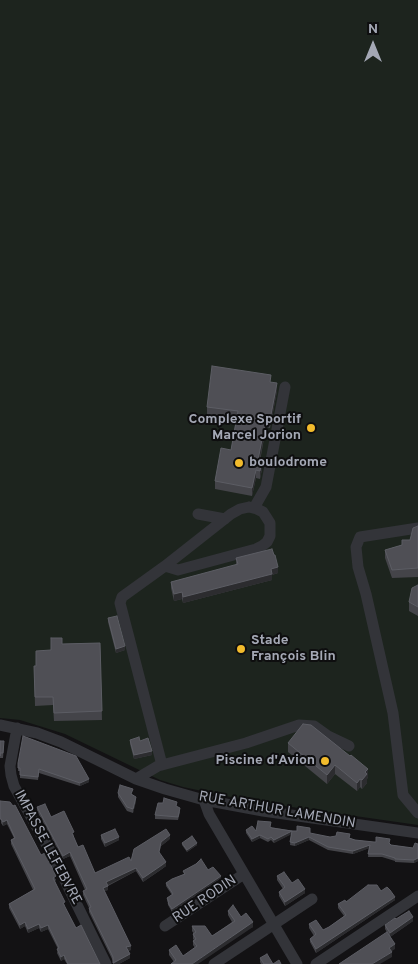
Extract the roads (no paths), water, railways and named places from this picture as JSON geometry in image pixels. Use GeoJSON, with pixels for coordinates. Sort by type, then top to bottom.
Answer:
{"type":"FeatureCollection","features":[{"type":"Feature","properties":{"kind":"street"},"geometry":{"type":"LineString","coordinates":[[254,508],[266,487],[285,388]]}},
{"type":"Feature","properties":{"kind":"street"},"geometry":{"type":"LineString","coordinates":[[162,765],[120,603],[122,598],[240,509],[254,508],[263,512],[270,523],[270,536],[267,542],[256,549],[178,570],[165,566]]}},
{"type":"Feature","properties":{"kind":"street"},"geometry":{"type":"LineString","coordinates":[[198,514],[225,519]]}},
{"type":"Feature","properties":{"kind":"street"},"geometry":{"type":"LineString","coordinates":[[418,528],[360,536],[356,547],[358,567],[393,713],[403,795],[418,813]]}},
{"type":"Feature","properties":{"kind":"street","name":"RUE ARTHUR LAMENDIN"},"geometry":{"type":"LineString","coordinates":[[0,725],[61,742],[136,779],[204,800],[263,811],[418,833]]}},
{"type":"Feature","properties":{"kind":"street"},"geometry":{"type":"LineString","coordinates":[[136,779],[162,765],[246,743],[299,725],[314,726],[328,736],[349,746]]}},
{"type":"Feature","properties":{"kind":"street","name":"IMPASSE LEFEBVRE"},"geometry":{"type":"LineString","coordinates":[[16,728],[10,766],[14,786],[54,858],[106,964]]}},
{"type":"Feature","properties":{"kind":"street"},"geometry":{"type":"LineString","coordinates":[[204,800],[209,814],[297,964]]}},
{"type":"Feature","properties":{"kind":"street","name":"RUE RODIN"},"geometry":{"type":"LineString","coordinates":[[166,926],[244,874]]}},
{"type":"Feature","properties":{"kind":"street"},"geometry":{"type":"LineString","coordinates":[[316,964],[418,896]]}},
{"type":"Feature","properties":{"kind":"street"},"geometry":{"type":"LineString","coordinates":[[214,964],[312,899]]}},
{"type":"Feature","properties":{"kind":"place","name":"Complexe Sportif Marcel Jorion"},"geometry":{"type":"Point","coordinates":[311,428]}},
{"type":"Feature","properties":{"kind":"place","name":"boulodrome"},"geometry":{"type":"Point","coordinates":[239,463]}},
{"type":"Feature","properties":{"kind":"place","name":"Stade François Blin"},"geometry":{"type":"Point","coordinates":[241,649]}},
{"type":"Feature","properties":{"kind":"place","name":"Piscine d'Avion"},"geometry":{"type":"Point","coordinates":[325,761]}}]}
